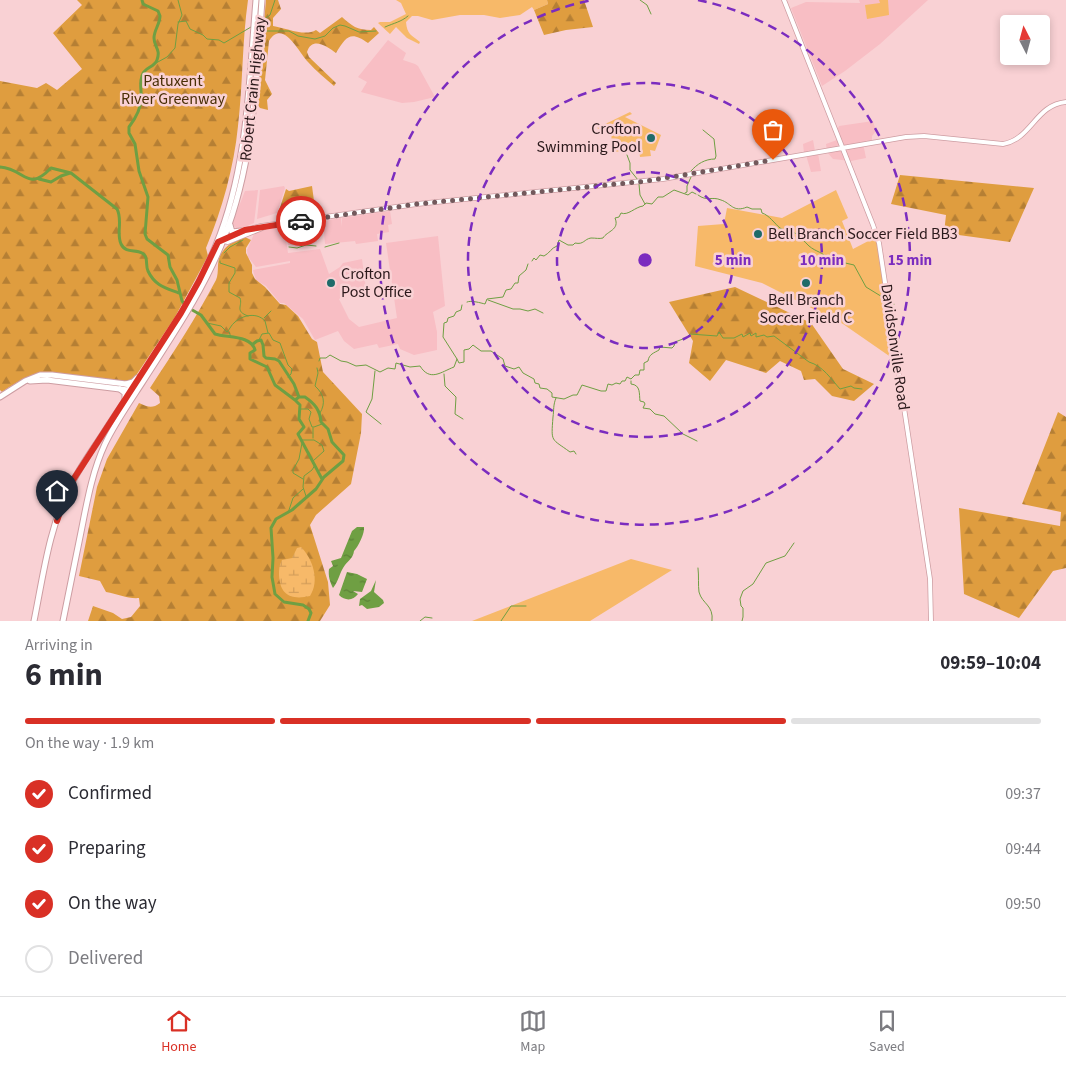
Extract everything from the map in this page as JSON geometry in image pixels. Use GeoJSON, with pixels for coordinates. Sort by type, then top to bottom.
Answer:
{"type":"FeatureCollection","features":[{"type":"Feature","properties":{"kind":"main road"},"geometry":{"type":"LineString","coordinates":[[257,0],[258,8],[262,8]]}},
{"type":"Feature","properties":{"kind":"main road","name":"Robert Crain Highway"},"geometry":{"type":"LineString","coordinates":[[221,240],[244,145],[257,0]]}},
{"type":"Feature","properties":{"kind":"main road","name":"Robert Crain Highway"},"geometry":{"type":"LineString","coordinates":[[183,314],[230,223],[240,192],[250,139],[262,0]]}},
{"type":"Feature","properties":{"kind":"main road","name":"Davidsonville Road"},"geometry":{"type":"LineString","coordinates":[[784,0],[873,225],[880,251],[930,578],[931,621]]}},
{"type":"Feature","properties":{"kind":"main road"},"geometry":{"type":"LineString","coordinates":[[221,240],[241,231],[268,225],[417,204],[663,179],[916,136],[1007,144],[1019,138],[1047,109],[1055,104],[1066,102]]}},
{"type":"Feature","properties":{"kind":"main road"},"geometry":{"type":"LineString","coordinates":[[230,223],[231,231],[241,231]]}},
{"type":"Feature","properties":{"kind":"main road"},"geometry":{"type":"LineString","coordinates":[[221,240],[228,242],[268,225]]}},
{"type":"Feature","properties":{"kind":"main road"},"geometry":{"type":"LineString","coordinates":[[0,397],[31,378],[46,375],[126,384],[135,381],[183,314]]}},
{"type":"Feature","properties":{"kind":"main road"},"geometry":{"type":"LineString","coordinates":[[34,621],[53,535],[65,497],[80,468],[124,401],[134,390],[183,314]]}},
{"type":"Feature","properties":{"kind":"main road"},"geometry":{"type":"LineString","coordinates":[[63,621],[94,469],[111,432],[151,360]]}},
{"type":"Feature","properties":{"kind":"main road"},"geometry":{"type":"LineString","coordinates":[[12,389],[30,381],[42,380],[134,390]]}},
{"type":"Feature","properties":{"kind":"main road"},"geometry":{"type":"LineString","coordinates":[[126,384],[134,390]]}},
{"type":"Feature","properties":{"kind":"main road"},"geometry":{"type":"LineString","coordinates":[[120,389],[125,394],[124,401]]}},
{"type":"Feature","properties":{"kind":"shaded area"},"geometry":{"type":"Polygon","coordinates":[[[859,0],[928,0],[880,44],[822,86],[791,8],[806,2],[860,3],[859,0]]]}},
{"type":"Feature","properties":{"kind":"shaded area"},"geometry":{"type":"Polygon","coordinates":[[[388,40],[406,53],[403,60],[418,66],[435,97],[402,103],[361,92],[367,82],[358,77],[388,40]]]}},
{"type":"Feature","properties":{"kind":"shaded area"},"geometry":{"type":"Polygon","coordinates":[[[873,121],[876,131],[872,136],[872,141],[861,143],[866,158],[851,161],[833,159],[827,152],[826,144],[837,140],[835,134],[839,126],[873,121]]]}},
{"type":"Feature","properties":{"kind":"shaded area"},"geometry":{"type":"Polygon","coordinates":[[[813,140],[815,151],[818,153],[821,171],[811,172],[804,153],[803,144],[813,140]]]}},
{"type":"Feature","properties":{"kind":"shaded area"},"geometry":{"type":"Polygon","coordinates":[[[284,186],[277,213],[257,219],[260,190],[284,186]]]}},
{"type":"Feature","properties":{"kind":"shaded area"},"geometry":{"type":"Polygon","coordinates":[[[258,190],[254,223],[238,230],[232,224],[245,191],[258,190]]]}},
{"type":"Feature","properties":{"kind":"shaded area"},"geometry":{"type":"Polygon","coordinates":[[[390,211],[392,224],[388,225],[389,232],[377,234],[378,241],[356,244],[355,241],[325,244],[323,221],[341,218],[341,227],[342,218],[390,211]]]}},
{"type":"Feature","properties":{"kind":"shaded area"},"geometry":{"type":"Polygon","coordinates":[[[317,222],[317,242],[300,242],[300,244],[288,245],[285,227],[317,222]]]}},
{"type":"Feature","properties":{"kind":"shaded area"},"geometry":{"type":"Polygon","coordinates":[[[284,226],[288,253],[320,249],[329,274],[343,263],[362,259],[366,289],[354,291],[339,299],[349,319],[359,327],[397,318],[386,243],[438,236],[445,306],[433,312],[437,332],[437,350],[414,355],[400,349],[398,344],[379,348],[377,344],[354,349],[344,341],[338,331],[315,340],[303,319],[284,303],[280,303],[266,286],[256,280],[254,274],[253,270],[290,263],[290,261],[256,267],[248,257],[247,250],[254,234],[284,226]]]}},
{"type":"Feature","properties":{"kind":"green space","name":"Patuxent River Greenway"},"geometry":{"type":"Polygon","coordinates":[[[77,0],[248,0],[240,110],[234,157],[222,204],[206,248],[208,256],[175,317],[135,377],[128,381],[123,381],[48,372],[29,377],[2,392],[0,390],[0,81],[37,88],[46,83],[57,90],[82,69],[53,33],[82,5],[77,0]]]}},
{"type":"Feature","properties":{"kind":"green space"},"geometry":{"type":"Polygon","coordinates":[[[266,0],[278,0],[281,9],[273,18],[273,26],[306,33],[316,30],[320,33],[342,17],[355,27],[371,30],[374,27],[379,33],[368,43],[357,37],[349,37],[336,53],[316,43],[309,47],[307,52],[309,57],[336,83],[334,86],[304,58],[285,35],[280,33],[274,35],[269,41],[265,80],[272,94],[267,100],[268,110],[260,108],[258,105],[259,78],[266,0]]]}},
{"type":"Feature","properties":{"kind":"green space"},"geometry":{"type":"Polygon","coordinates":[[[396,0],[547,0],[548,4],[534,10],[532,7],[520,15],[500,18],[484,15],[460,15],[432,20],[412,16],[406,22],[407,29],[420,42],[419,44],[407,38],[396,27],[390,34],[378,23],[390,22],[406,14],[401,3],[396,0]]]}},
{"type":"Feature","properties":{"kind":"green space"},"geometry":{"type":"Polygon","coordinates":[[[547,0],[584,0],[593,27],[544,35],[534,10],[548,4],[547,0]]]}},
{"type":"Feature","properties":{"kind":"green space"},"geometry":{"type":"Polygon","coordinates":[[[879,0],[888,0],[889,15],[867,19],[865,5],[880,3],[879,0]]]}},
{"type":"Feature","properties":{"kind":"green space"},"geometry":{"type":"Polygon","coordinates":[[[630,112],[632,114],[625,117],[661,135],[655,151],[650,150],[651,156],[640,157],[638,144],[631,141],[632,150],[613,152],[611,133],[597,128],[630,112]]]}},
{"type":"Feature","properties":{"kind":"green space"},"geometry":{"type":"Polygon","coordinates":[[[900,175],[1034,188],[1010,242],[944,233],[946,215],[891,204],[900,175]]]}},
{"type":"Feature","properties":{"kind":"green space"},"geometry":{"type":"Polygon","coordinates":[[[312,186],[316,216],[278,220],[286,189],[289,191],[312,186]]]}},
{"type":"Feature","properties":{"kind":"green space"},"geometry":{"type":"Polygon","coordinates":[[[836,190],[848,218],[842,221],[853,249],[876,237],[895,360],[843,324],[762,283],[695,266],[698,226],[724,224],[727,208],[782,218],[836,190]]]}},
{"type":"Feature","properties":{"kind":"green space"},"geometry":{"type":"Polygon","coordinates":[[[245,237],[251,240],[246,248],[246,253],[252,265],[252,273],[255,279],[280,304],[286,305],[298,316],[312,339],[317,342],[323,372],[362,414],[361,433],[351,484],[316,515],[310,525],[328,582],[330,605],[320,621],[88,621],[93,606],[113,613],[122,619],[131,617],[140,606],[139,598],[106,592],[100,581],[79,576],[97,487],[107,459],[139,403],[150,407],[160,403],[159,396],[150,388],[216,280],[221,254],[230,244],[245,237]]]}},
{"type":"Feature","properties":{"kind":"green space"},"geometry":{"type":"Polygon","coordinates":[[[735,287],[811,323],[843,369],[874,384],[854,401],[832,396],[815,379],[804,380],[801,371],[780,361],[766,373],[726,360],[710,381],[689,363],[693,341],[669,302],[735,287]]]}},
{"type":"Feature","properties":{"kind":"green space"},"geometry":{"type":"Polygon","coordinates":[[[1058,412],[1066,417],[1066,568],[1053,571],[1019,618],[964,594],[959,508],[1060,526],[1061,512],[1022,504],[1058,412]]]}},
{"type":"Feature","properties":{"kind":"green space"},"geometry":{"type":"Polygon","coordinates":[[[301,547],[312,564],[315,577],[314,584],[310,596],[293,597],[288,595],[282,588],[279,569],[282,560],[292,558],[297,548],[301,547]]]}},
{"type":"Feature","properties":{"kind":"green space"},"geometry":{"type":"Polygon","coordinates":[[[631,559],[672,570],[590,621],[472,621],[631,559]]]}},
{"type":"Feature","properties":{"kind":"water"},"geometry":{"type":"Polygon","coordinates":[[[357,527],[364,527],[362,536],[333,588],[329,574],[329,569],[333,566],[331,561],[341,558],[352,531],[357,527]]]}},
{"type":"Feature","properties":{"kind":"water"},"geometry":{"type":"Polygon","coordinates":[[[347,572],[367,579],[362,592],[353,591],[358,594],[354,598],[349,599],[339,595],[347,572]]]}},
{"type":"Feature","properties":{"kind":"water"},"geometry":{"type":"Polygon","coordinates":[[[376,580],[374,592],[384,603],[379,607],[367,609],[362,605],[359,606],[360,599],[371,591],[376,580]]]}},
{"type":"Feature","properties":{"kind":"waterway"},"geometry":{"type":"LineString","coordinates":[[142,0],[143,4],[158,11],[160,16],[154,38],[158,51],[157,60],[154,65],[143,73],[140,106],[129,127],[129,133],[135,144],[139,171],[148,197],[145,234],[147,239],[168,255],[170,267],[177,280],[182,301],[187,307],[201,315],[215,334],[244,339],[253,345],[255,350],[250,353],[250,359],[267,367],[275,385],[295,400],[299,397],[305,397],[314,405],[321,422],[328,429],[332,442],[344,455],[343,461],[324,477],[316,489],[292,510],[276,519],[271,528],[272,577],[275,594],[284,602],[303,605],[309,609],[311,613],[308,621]]}},
{"type":"Feature","properties":{"kind":"waterway"},"geometry":{"type":"LineString","coordinates":[[156,63],[167,57],[175,48],[178,24],[182,15],[178,0]]}},
{"type":"Feature","properties":{"kind":"waterway"},"geometry":{"type":"LineString","coordinates":[[266,18],[270,15],[275,0]]}},
{"type":"Feature","properties":{"kind":"waterway"},"geometry":{"type":"LineString","coordinates":[[640,0],[647,5],[651,14]]}},
{"type":"Feature","properties":{"kind":"waterway"},"geometry":{"type":"LineString","coordinates":[[385,27],[408,16]]}},
{"type":"Feature","properties":{"kind":"waterway"},"geometry":{"type":"LineString","coordinates":[[178,22],[186,21],[190,29],[207,39],[219,40],[224,43],[251,27]]}},
{"type":"Feature","properties":{"kind":"waterway"},"geometry":{"type":"LineString","coordinates":[[263,31],[289,31],[298,36],[315,39],[325,36],[333,28],[340,25],[359,32],[376,31]]}},
{"type":"Feature","properties":{"kind":"waterway"},"geometry":{"type":"LineString","coordinates":[[691,171],[702,162],[715,159],[716,156],[714,139],[703,130]]}},
{"type":"Feature","properties":{"kind":"waterway"},"geometry":{"type":"LineString","coordinates":[[627,155],[630,170],[638,180]]}},
{"type":"Feature","properties":{"kind":"waterway"},"geometry":{"type":"LineString","coordinates":[[0,167],[31,179],[37,179],[51,168],[71,173],[117,209],[119,213],[119,235],[123,247],[142,253],[146,259],[148,271],[154,280],[161,286],[179,293]]}},
{"type":"Feature","properties":{"kind":"waterway"},"geometry":{"type":"LineString","coordinates":[[39,179],[51,182],[70,173]]}},
{"type":"Feature","properties":{"kind":"waterway"},"geometry":{"type":"LineString","coordinates":[[685,193],[687,192],[687,186],[691,177]]}},
{"type":"Feature","properties":{"kind":"waterway"},"geometry":{"type":"LineString","coordinates":[[639,184],[640,195],[645,204]]}},
{"type":"Feature","properties":{"kind":"waterway"},"geometry":{"type":"LineString","coordinates":[[532,261],[534,258],[536,260],[540,255],[546,255],[557,246],[559,240],[568,245],[573,245],[591,238],[603,238],[614,228],[616,225],[615,218],[619,217],[621,213],[624,214],[646,203],[652,204],[658,197],[663,197],[674,190],[688,195],[692,192],[696,194]]}},
{"type":"Feature","properties":{"kind":"waterway"},"geometry":{"type":"LineString","coordinates":[[698,195],[704,198],[724,201],[738,209],[747,207],[761,209],[762,213],[780,228],[795,233],[814,250],[828,259],[854,265],[866,287],[884,298]]}},
{"type":"Feature","properties":{"kind":"waterway"},"geometry":{"type":"LineString","coordinates":[[224,253],[230,247],[243,240]]}},
{"type":"Feature","properties":{"kind":"waterway"},"geometry":{"type":"LineString","coordinates":[[325,247],[339,243]]}},
{"type":"Feature","properties":{"kind":"waterway"},"geometry":{"type":"LineString","coordinates":[[289,247],[316,246]]}},
{"type":"Feature","properties":{"kind":"waterway"},"geometry":{"type":"LineString","coordinates":[[220,261],[220,263],[235,268],[235,273],[229,283],[229,292],[240,298],[240,310],[248,316]]}},
{"type":"Feature","properties":{"kind":"waterway"},"geometry":{"type":"LineString","coordinates":[[467,302],[473,301],[485,304],[487,299],[503,297],[506,290],[511,289],[515,283],[518,283],[519,276],[526,270],[528,264]]}},
{"type":"Feature","properties":{"kind":"waterway"},"geometry":{"type":"LineString","coordinates":[[488,300],[513,309],[528,311],[535,309],[543,313]]}},
{"type":"Feature","properties":{"kind":"waterway"},"geometry":{"type":"LineString","coordinates":[[890,302],[894,304]]}},
{"type":"Feature","properties":{"kind":"waterway"},"geometry":{"type":"LineString","coordinates":[[319,361],[320,358],[326,358],[330,355],[341,361],[356,366],[366,365],[380,372],[388,368],[395,369],[396,363],[410,367],[420,366],[424,371],[432,375],[440,373],[454,367],[457,359],[443,337],[444,323],[447,322],[448,318],[461,310],[462,305]]}},
{"type":"Feature","properties":{"kind":"waterway"},"geometry":{"type":"LineString","coordinates":[[264,318],[271,311]]}},
{"type":"Feature","properties":{"kind":"waterway"},"geometry":{"type":"LineString","coordinates":[[207,323],[221,326],[227,332],[232,324],[238,320],[246,316],[258,316],[265,321],[268,333]]}},
{"type":"Feature","properties":{"kind":"waterway"},"geometry":{"type":"LineString","coordinates":[[229,332],[231,337]]}},
{"type":"Feature","properties":{"kind":"waterway"},"geometry":{"type":"LineString","coordinates":[[687,337],[690,334],[717,336],[719,332],[723,338],[734,338],[742,334],[743,337],[750,333],[751,336],[756,333],[756,337],[764,335],[767,337],[774,336],[823,370],[840,389],[851,386],[862,389]]}},
{"type":"Feature","properties":{"kind":"waterway"},"geometry":{"type":"LineString","coordinates":[[259,340],[262,334],[269,333],[273,340],[280,343],[288,365],[292,369],[288,377]]}},
{"type":"Feature","properties":{"kind":"waterway"},"geometry":{"type":"LineString","coordinates":[[457,359],[459,363],[464,362],[464,350],[469,349],[473,345],[481,351],[491,351],[503,359],[505,366],[514,369],[519,367],[523,373],[534,379],[540,388],[547,389],[552,393],[552,397],[564,399],[577,395],[582,385],[606,391],[608,384],[620,384],[627,377],[631,379],[635,375],[639,375],[640,370],[644,370],[644,363],[660,347],[672,348],[675,342],[683,339]]}},
{"type":"Feature","properties":{"kind":"waterway"},"geometry":{"type":"LineString","coordinates":[[253,344],[261,340],[264,356],[279,361],[294,384],[299,397]]}},
{"type":"Feature","properties":{"kind":"waterway"},"geometry":{"type":"LineString","coordinates":[[317,368],[318,373],[315,386],[322,395],[323,402],[320,413]]}},
{"type":"Feature","properties":{"kind":"waterway"},"geometry":{"type":"LineString","coordinates":[[375,371],[372,399],[366,412],[381,424]]}},
{"type":"Feature","properties":{"kind":"waterway"},"geometry":{"type":"LineString","coordinates":[[444,374],[445,386],[456,397],[455,414],[463,419]]}},
{"type":"Feature","properties":{"kind":"waterway"},"geometry":{"type":"LineString","coordinates":[[631,381],[631,384],[638,388],[640,401],[645,404],[643,408],[650,409],[655,414],[664,416],[683,434],[697,441]]}},
{"type":"Feature","properties":{"kind":"waterway"},"geometry":{"type":"LineString","coordinates":[[556,398],[552,436],[556,442],[570,452],[574,451],[576,454]]}},
{"type":"Feature","properties":{"kind":"waterway"},"geometry":{"type":"LineString","coordinates":[[295,400],[300,405],[299,419],[304,427],[298,434],[322,479]]}},
{"type":"Feature","properties":{"kind":"waterway"},"geometry":{"type":"LineString","coordinates":[[301,409],[308,409],[311,412],[309,419],[312,427],[322,424]]}},
{"type":"Feature","properties":{"kind":"waterway"},"geometry":{"type":"LineString","coordinates":[[313,428],[313,438]]}},
{"type":"Feature","properties":{"kind":"waterway"},"geometry":{"type":"LineString","coordinates":[[301,440],[314,440],[322,445],[324,451],[313,461]]}},
{"type":"Feature","properties":{"kind":"waterway"},"geometry":{"type":"LineString","coordinates":[[302,443],[299,459],[293,473],[303,479]]}},
{"type":"Feature","properties":{"kind":"waterway"},"geometry":{"type":"LineString","coordinates":[[306,496],[303,487],[304,476],[315,465]]}},
{"type":"Feature","properties":{"kind":"waterway"},"geometry":{"type":"LineString","coordinates":[[288,513],[293,498],[303,489]]}},
{"type":"Feature","properties":{"kind":"waterway"},"geometry":{"type":"LineString","coordinates":[[742,621],[743,608],[740,599],[743,591],[753,584],[766,563],[785,556],[794,543]]}},
{"type":"Feature","properties":{"kind":"waterway"},"geometry":{"type":"LineString","coordinates":[[698,568],[699,592],[710,608],[712,621]]}},
{"type":"Feature","properties":{"kind":"waterway"},"geometry":{"type":"LineString","coordinates":[[501,621],[511,606],[526,606]]}},
{"type":"Feature","properties":{"kind":"waterway"},"geometry":{"type":"LineString","coordinates":[[420,621],[425,617],[432,618]]}},
{"type":"Feature","properties":{"kind":"way so far"},"geometry":{"type":"LineString","coordinates":[[301,221],[417,204],[673,178],[773,160]]}},
{"type":"Feature","properties":{"kind":"place","name":"Crofton Swimming Pool"},"geometry":{"type":"Point","coordinates":[651,138]}},
{"type":"Feature","properties":{"kind":"place","name":"Bell Branch Soccer Field BB3"},"geometry":{"type":"Point","coordinates":[758,234]}},
{"type":"Feature","properties":{"kind":"place","name":"Crofton Post Office"},"geometry":{"type":"Point","coordinates":[331,283]}},
{"type":"Feature","properties":{"kind":"place","name":"Bell Branch Soccer Field C"},"geometry":{"type":"Point","coordinates":[806,283]}},
{"type":"Feature","properties":{"kind":"route"},"geometry":{"type":"LineString","coordinates":[[57,521],[73,480],[181,313],[199,281],[216,244],[224,238],[245,230],[301,221]]}}]}
